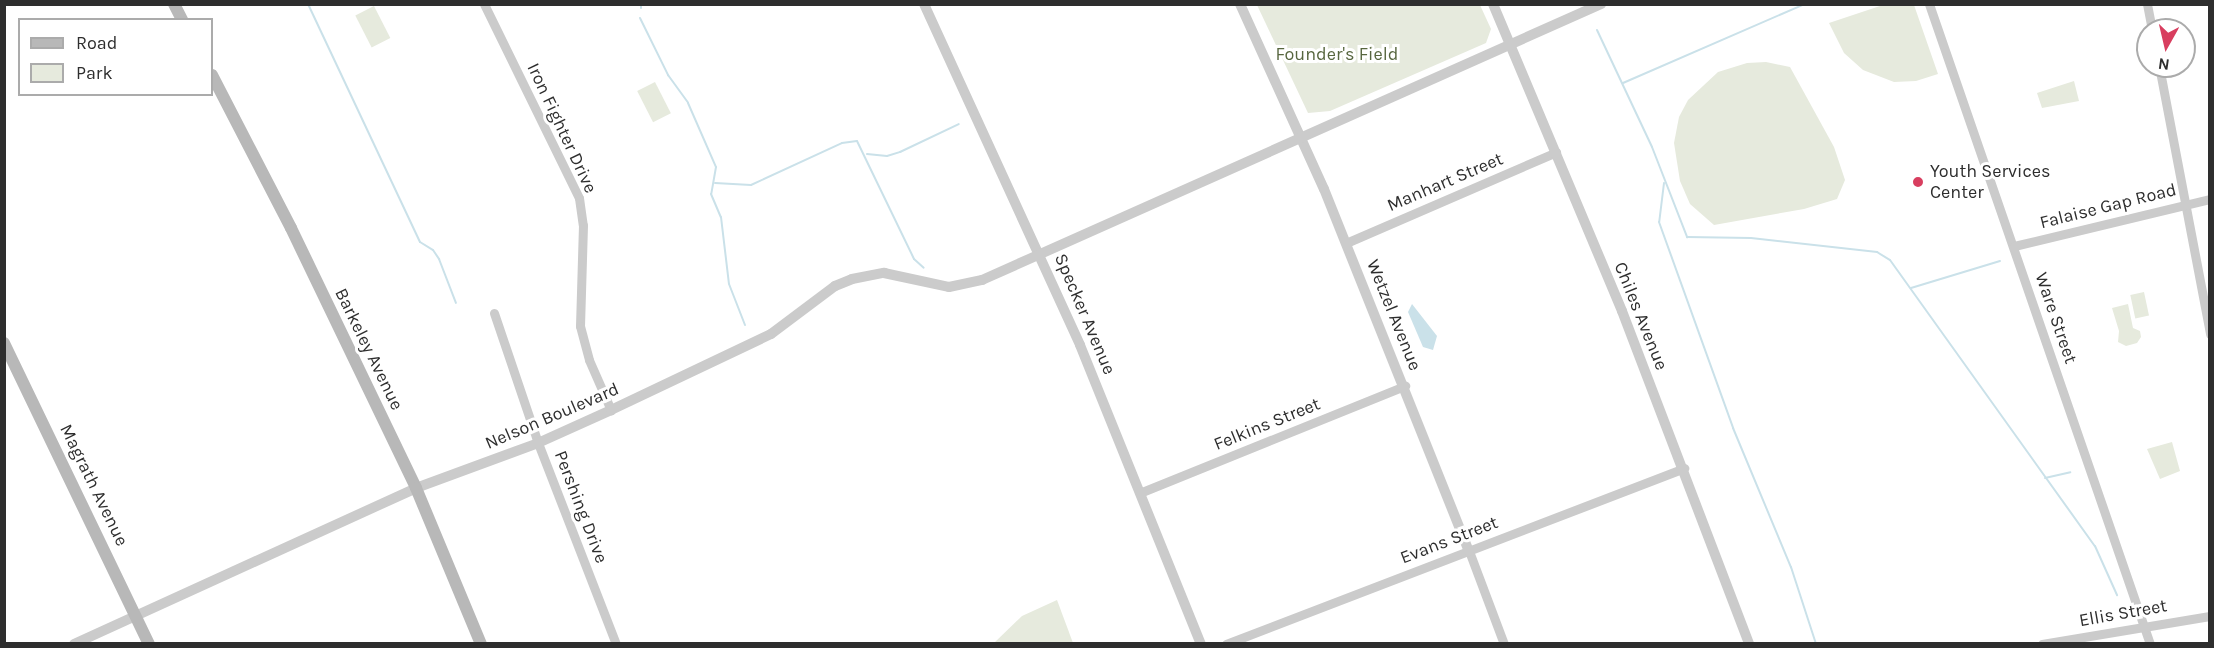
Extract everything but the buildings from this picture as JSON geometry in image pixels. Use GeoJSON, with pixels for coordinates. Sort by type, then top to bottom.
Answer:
{"type":"FeatureCollection","features":[{"type":"Feature","properties":{"kind":"main road"},"geometry":{"type":"LineString","coordinates":[[174,4],[181,18]]}},
{"type":"Feature","properties":{"kind":"main road","name":"Barkeley Avenue"},"geometry":{"type":"LineString","coordinates":[[213,77],[291,228],[416,488],[481,644]]}},
{"type":"Feature","properties":{"kind":"main road","name":"Magrath Avenue"},"geometry":{"type":"LineString","coordinates":[[4,343],[148,644]]}},
{"type":"Feature","properties":{"kind":"street","name":"Iron Fighter Drive"},"geometry":{"type":"LineString","coordinates":[[483,4],[579,198],[583,225],[580,326],[589,360],[612,410]]}},
{"type":"Feature","properties":{"kind":"street","name":"Specker Avenue"},"geometry":{"type":"LineString","coordinates":[[924,4],[1040,253],[1142,492],[1201,644]]}},
{"type":"Feature","properties":{"kind":"street","name":"Wetzel Avenue"},"geometry":{"type":"LineString","coordinates":[[1240,4],[1346,243],[1405,386],[1504,644]]}},
{"type":"Feature","properties":{"kind":"street","name":"Chiles Avenue"},"geometry":{"type":"LineString","coordinates":[[1493,4],[1556,152],[1684,468],[1749,644]]}},
{"type":"Feature","properties":{"kind":"street"},"geometry":{"type":"LineString","coordinates":[[1300,138],[1600,4]]}},
{"type":"Feature","properties":{"kind":"street","name":"Ware Street"},"geometry":{"type":"LineString","coordinates":[[1931,5],[2150,644]]}},
{"type":"Feature","properties":{"kind":"street"},"geometry":{"type":"LineString","coordinates":[[2161,78],[2210,334]]}},
{"type":"Feature","properties":{"kind":"street","name":"Nelson Boulevard"},"geometry":{"type":"LineString","coordinates":[[74,644],[135,613],[416,488],[538,443],[612,410],[771,334],[835,286],[852,279],[884,273],[931,285],[958,286],[982,280],[1300,138]]}},
{"type":"Feature","properties":{"kind":"street","name":"Manhart Street"},"geometry":{"type":"LineString","coordinates":[[1346,243],[1556,152]]}},
{"type":"Feature","properties":{"kind":"street","name":"Falaise Gap Road"},"geometry":{"type":"LineString","coordinates":[[2014,246],[2184,203],[2210,199]]}},
{"type":"Feature","properties":{"kind":"street","name":"Pershing Drive"},"geometry":{"type":"LineString","coordinates":[[494,313],[538,443],[616,644]]}},
{"type":"Feature","properties":{"kind":"street","name":"Felkins Street"},"geometry":{"type":"LineString","coordinates":[[1142,492],[1405,386]]}},
{"type":"Feature","properties":{"kind":"street","name":"Evans Street"},"geometry":{"type":"LineString","coordinates":[[1226,644],[1684,468]]}},
{"type":"Feature","properties":{"kind":"street","name":"Ellis Street"},"geometry":{"type":"LineString","coordinates":[[2042,644],[2210,616]]}},
{"type":"Feature","properties":{"kind":"green space"},"geometry":{"type":"Polygon","coordinates":[[[1886,4],[1914,5],[1938,74],[1916,81],[1894,82],[1863,70],[1844,53],[1829,23],[1886,4]]]}},
{"type":"Feature","properties":{"kind":"green space","name":"Founder's Field"},"geometry":{"type":"Polygon","coordinates":[[[1257,5],[1480,5],[1491,29],[1486,43],[1330,111],[1308,113],[1257,5]]]}},
{"type":"Feature","properties":{"kind":"green space"},"geometry":{"type":"Polygon","coordinates":[[[374,6],[390,38],[372,48],[355,16],[374,6]]]}},
{"type":"Feature","properties":{"kind":"green space"},"geometry":{"type":"Polygon","coordinates":[[[1766,62],[1790,67],[1834,147],[1845,180],[1837,199],[1804,209],[1714,225],[1690,204],[1680,181],[1674,143],[1679,117],[1688,100],[1718,72],[1747,63],[1766,62]]]}},
{"type":"Feature","properties":{"kind":"green space"},"geometry":{"type":"Polygon","coordinates":[[[2074,81],[2079,101],[2042,108],[2037,93],[2074,81]]]}},
{"type":"Feature","properties":{"kind":"green space"},"geometry":{"type":"Polygon","coordinates":[[[655,82],[671,113],[653,122],[637,91],[655,82]]]}},
{"type":"Feature","properties":{"kind":"green space"},"geometry":{"type":"Polygon","coordinates":[[[2144,292],[2149,315],[2135,318],[2130,295],[2144,292]]]}},
{"type":"Feature","properties":{"kind":"green space"},"geometry":{"type":"Polygon","coordinates":[[[2128,304],[2133,328],[2140,331],[2141,337],[2137,343],[2126,346],[2118,342],[2119,331],[2112,308],[2128,304]]]}},
{"type":"Feature","properties":{"kind":"green space"},"geometry":{"type":"Polygon","coordinates":[[[2172,442],[2180,471],[2160,479],[2147,449],[2172,442]]]}},
{"type":"Feature","properties":{"kind":"green space"},"geometry":{"type":"Polygon","coordinates":[[[1057,600],[1073,643],[994,643],[1022,616],[1057,600]]]}},
{"type":"Feature","properties":{"kind":"water"},"geometry":{"type":"Polygon","coordinates":[[[1412,304],[1437,336],[1433,350],[1423,347],[1408,312],[1412,304]]]}},
{"type":"Feature","properties":{"kind":"waterway"},"geometry":{"type":"LineString","coordinates":[[308,4],[420,242],[433,250],[439,259],[456,303]]}},
{"type":"Feature","properties":{"kind":"waterway"},"geometry":{"type":"LineString","coordinates":[[1623,83],[1805,4]]}},
{"type":"Feature","properties":{"kind":"waterway"},"geometry":{"type":"LineString","coordinates":[[640,18],[668,75],[688,103],[716,167],[711,194],[721,217],[729,284],[745,325]]}},
{"type":"Feature","properties":{"kind":"waterway"},"geometry":{"type":"LineString","coordinates":[[1597,30],[1652,147],[1687,237],[1751,238],[1877,252],[1890,260],[2095,546],[2117,595]]}},
{"type":"Feature","properties":{"kind":"waterway"},"geometry":{"type":"LineString","coordinates":[[867,154],[887,156],[900,152],[959,124]]}},
{"type":"Feature","properties":{"kind":"waterway"},"geometry":{"type":"LineString","coordinates":[[715,183],[751,185],[842,143],[857,141],[914,259],[924,268]]}},
{"type":"Feature","properties":{"kind":"waterway"},"geometry":{"type":"LineString","coordinates":[[1664,183],[1659,222],[1733,428],[1791,567],[1816,644]]}},
{"type":"Feature","properties":{"kind":"waterway"},"geometry":{"type":"LineString","coordinates":[[1911,288],[2000,261]]}},
{"type":"Feature","properties":{"kind":"waterway"},"geometry":{"type":"LineString","coordinates":[[2045,478],[2070,472]]}},
{"type":"Feature","properties":{"kind":"place","name":"Youth Services Center"},"geometry":{"type":"Point","coordinates":[1918,182]}}]}
